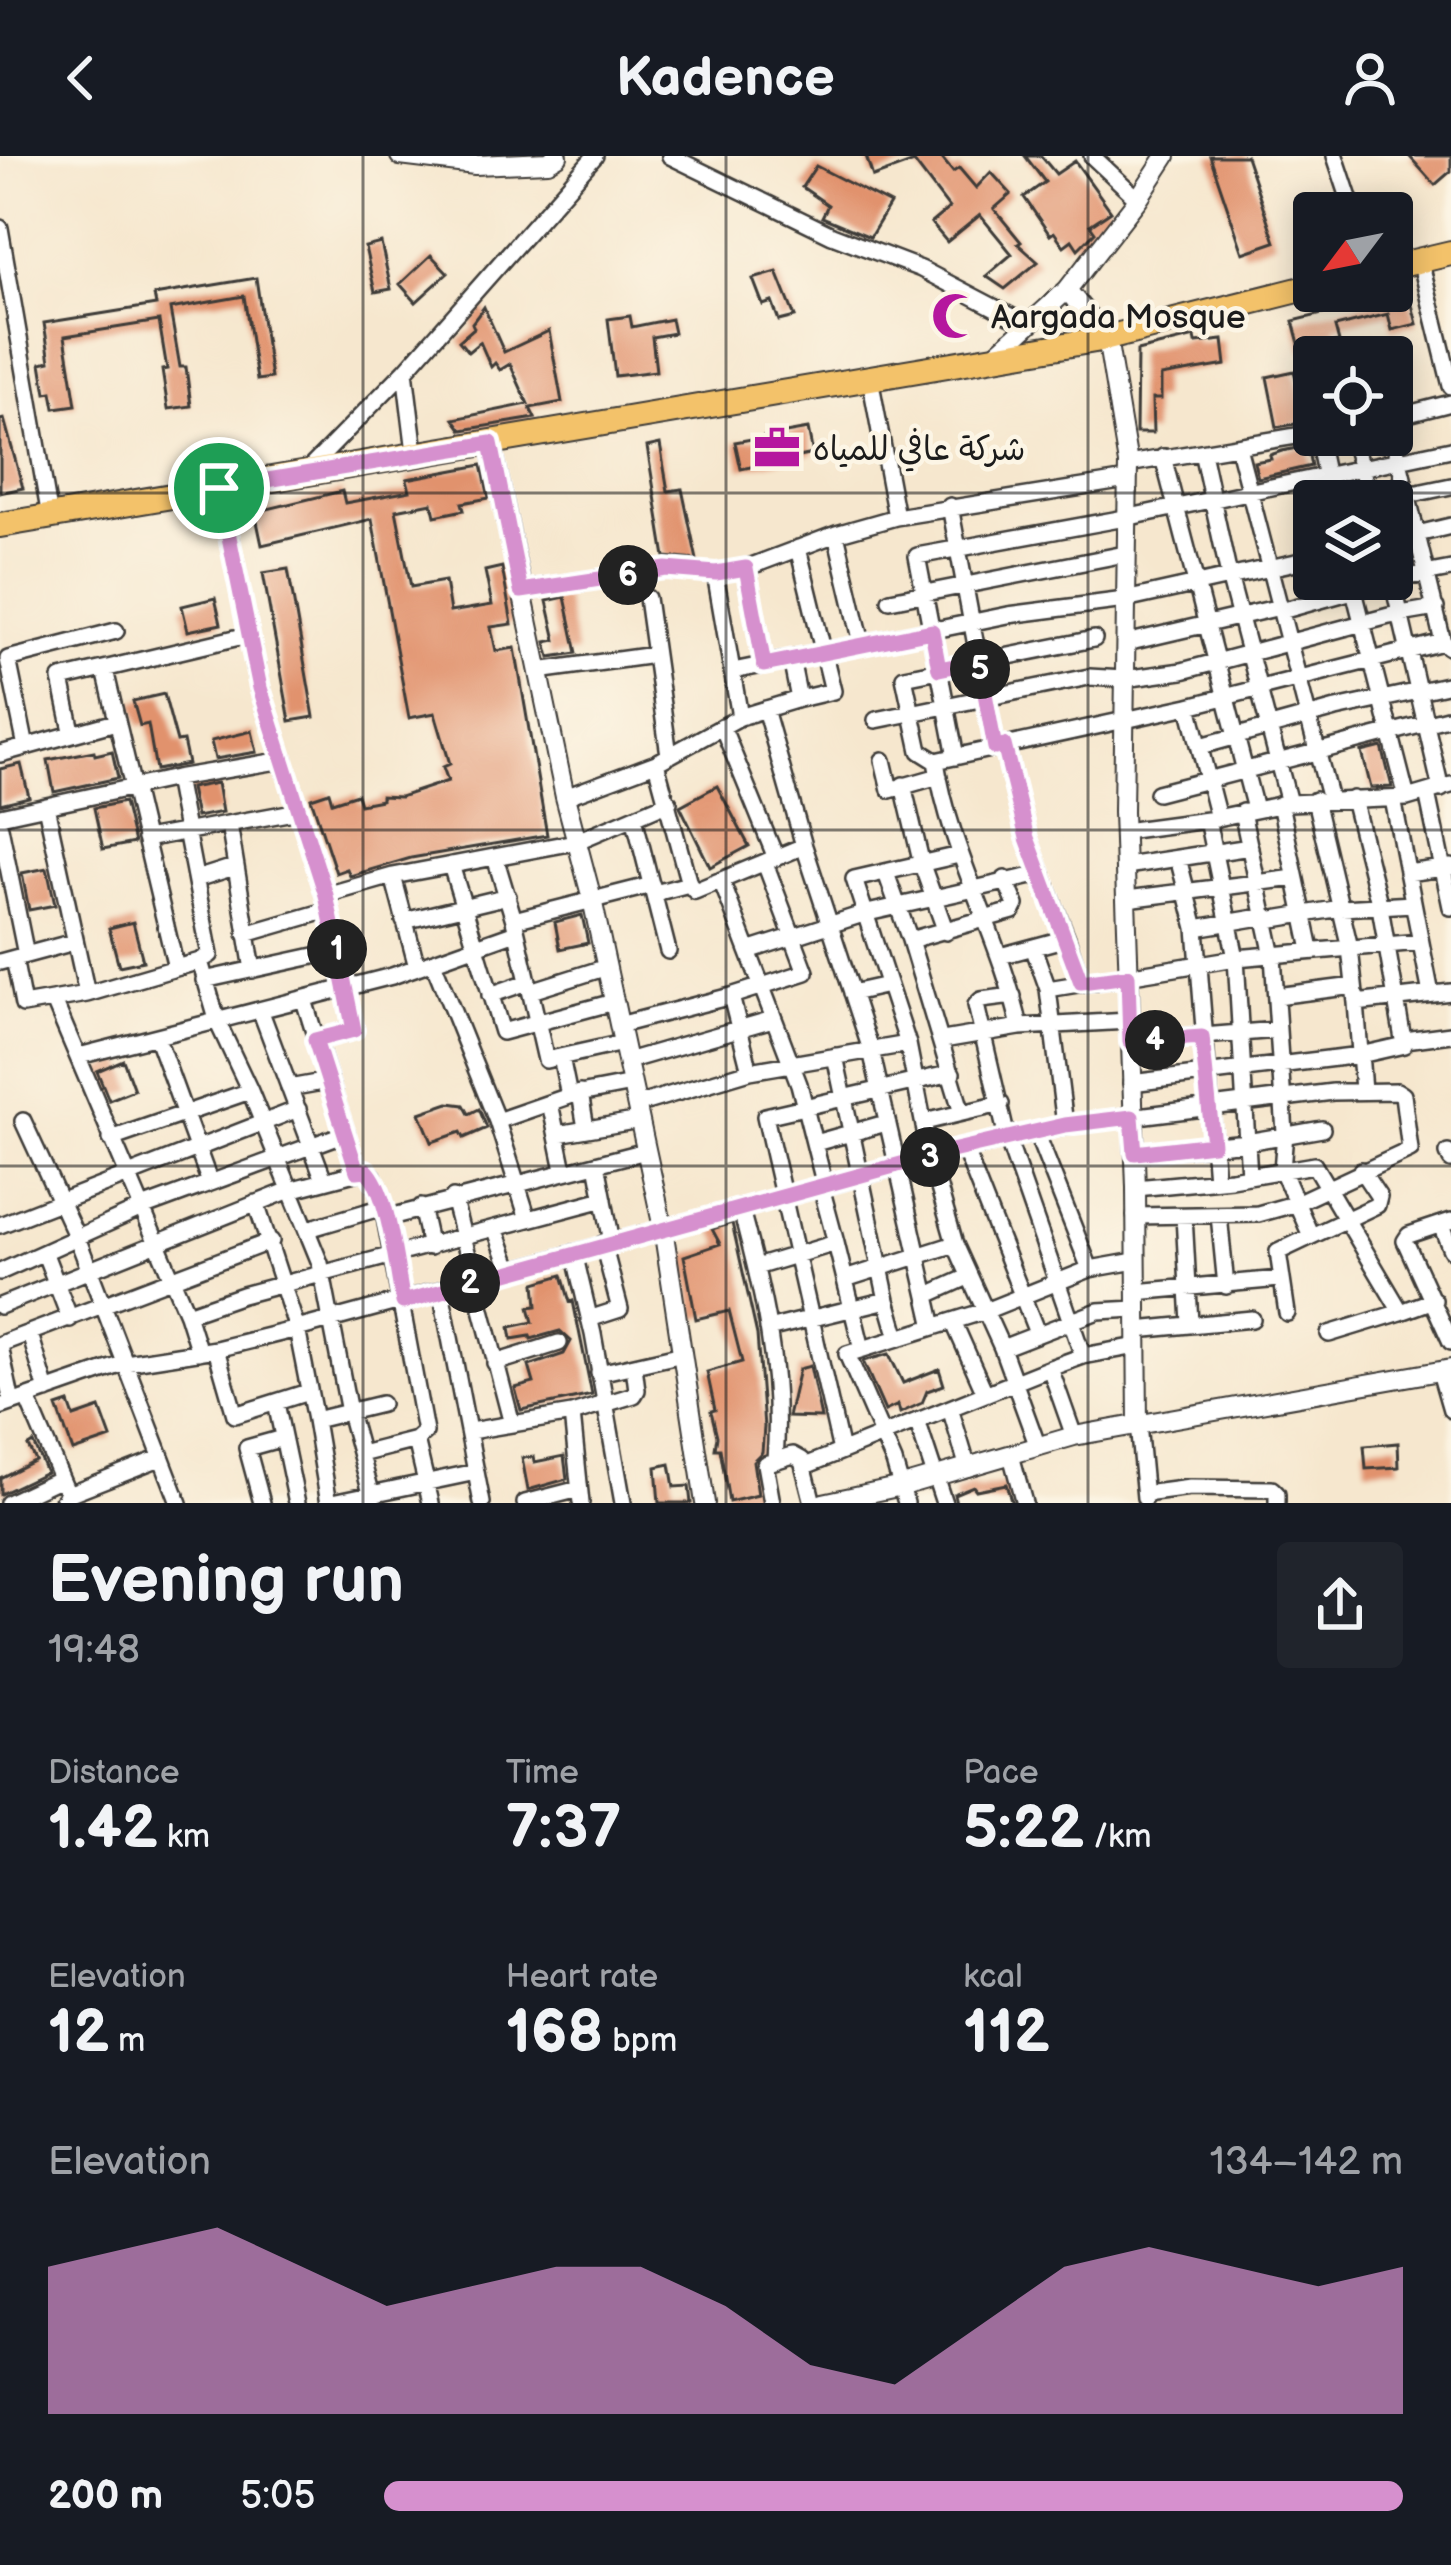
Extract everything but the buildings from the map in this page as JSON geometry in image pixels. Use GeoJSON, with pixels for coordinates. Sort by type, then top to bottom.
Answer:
{"type":"FeatureCollection","features":[{"type":"Feature","properties":{"kind":"main road"},"geometry":{"type":"LineString","coordinates":[[1413,262],[1451,253]]}},
{"type":"Feature","properties":{"kind":"main road"},"geometry":{"type":"LineString","coordinates":[[0,525],[1107,338],[1293,291]]}},
{"type":"Feature","properties":{"kind":"street"},"geometry":{"type":"LineString","coordinates":[[400,156],[475,165],[548,162],[558,156]]}},
{"type":"Feature","properties":{"kind":"street"},"geometry":{"type":"LineString","coordinates":[[305,473],[405,370],[595,156]]}},
{"type":"Feature","properties":{"kind":"street"},"geometry":{"type":"LineString","coordinates":[[670,156],[832,235],[921,269],[1028,325]]}},
{"type":"Feature","properties":{"kind":"street"},"geometry":{"type":"LineString","coordinates":[[1091,156],[1138,199]]}},
{"type":"Feature","properties":{"kind":"street"},"geometry":{"type":"LineString","coordinates":[[996,354],[1066,290],[1166,156]]}},
{"type":"Feature","properties":{"kind":"street"},"geometry":{"type":"LineString","coordinates":[[1335,156],[1347,192]]}},
{"type":"Feature","properties":{"kind":"street"},"geometry":{"type":"LineString","coordinates":[[0,228],[6,292],[50,517]]}},
{"type":"Feature","properties":{"kind":"street"},"geometry":{"type":"LineString","coordinates":[[1420,260],[1451,386]]}},
{"type":"Feature","properties":{"kind":"street"},"geometry":{"type":"LineString","coordinates":[[1066,290],[1107,338],[1128,472],[1124,831],[1138,1424],[1145,1498],[1190,1488],[1272,1489],[1277,1503]]}},
{"type":"Feature","properties":{"kind":"street"},"geometry":{"type":"LineString","coordinates":[[405,370],[415,452]]}},
{"type":"Feature","properties":{"kind":"street"},"geometry":{"type":"LineString","coordinates":[[870,378],[896,517]]}},
{"type":"Feature","properties":{"kind":"street"},"geometry":{"type":"LineString","coordinates":[[1413,413],[1451,403]]}},
{"type":"Feature","properties":{"kind":"street"},"geometry":{"type":"LineString","coordinates":[[521,591],[666,569],[716,573],[746,568],[896,517],[1128,472],[1163,457],[1293,437]]}},
{"type":"Feature","properties":{"kind":"street"},"geometry":{"type":"LineString","coordinates":[[491,443],[663,1228],[705,1503]]}},
{"type":"Feature","properties":{"kind":"street"},"geometry":{"type":"LineString","coordinates":[[1238,446],[1319,752],[1322,800],[1350,948],[1363,1090]]}},
{"type":"Feature","properties":{"kind":"street"},"geometry":{"type":"LineString","coordinates":[[956,757],[917,556],[1125,518],[1451,449]]}},
{"type":"Feature","properties":{"kind":"street"},"geometry":{"type":"LineString","coordinates":[[1202,452],[1229,576],[1280,762],[1295,878],[1311,950]]}},
{"type":"Feature","properties":{"kind":"street"},"geometry":{"type":"LineString","coordinates":[[1320,456],[1326,480]]}},
{"type":"Feature","properties":{"kind":"street"},"geometry":{"type":"LineString","coordinates":[[1358,456],[1366,480]]}},
{"type":"Feature","properties":{"kind":"street"},"geometry":{"type":"LineString","coordinates":[[1398,456],[1404,480]]}},
{"type":"Feature","properties":{"kind":"street"},"geometry":{"type":"LineString","coordinates":[[1163,457],[1245,772],[1250,847],[1273,956],[1285,1133],[1282,1170],[1311,1237]]}},
{"type":"Feature","properties":{"kind":"street"},"geometry":{"type":"LineString","coordinates":[[1413,495],[1451,486]]}},
{"type":"Feature","properties":{"kind":"street"},"geometry":{"type":"LineString","coordinates":[[219,488],[248,635],[327,903],[354,1030],[315,1040]]}},
{"type":"Feature","properties":{"kind":"street"},"geometry":{"type":"LineString","coordinates":[[950,506],[999,746],[1027,838],[1081,982]]}},
{"type":"Feature","properties":{"kind":"street"},"geometry":{"type":"LineString","coordinates":[[883,760],[890,790],[956,757],[1224,698],[1407,650],[1447,645],[1413,516]]}},
{"type":"Feature","properties":{"kind":"street"},"geometry":{"type":"LineString","coordinates":[[1413,536],[1451,526]]}},
{"type":"Feature","properties":{"kind":"street"},"geometry":{"type":"LineString","coordinates":[[836,534],[862,644]]}},
{"type":"Feature","properties":{"kind":"street"},"geometry":{"type":"LineString","coordinates":[[565,797],[662,759],[740,717],[832,691],[798,548]]}},
{"type":"Feature","properties":{"kind":"street"},"geometry":{"type":"LineString","coordinates":[[890,599],[1125,554]]}},
{"type":"Feature","properties":{"kind":"street"},"geometry":{"type":"LineString","coordinates":[[734,671],[972,622],[1125,600],[1293,563]]}},
{"type":"Feature","properties":{"kind":"street"},"geometry":{"type":"LineString","coordinates":[[746,568],[764,665]]}},
{"type":"Feature","properties":{"kind":"street"},"geometry":{"type":"LineString","coordinates":[[1413,576],[1451,569]]}},
{"type":"Feature","properties":{"kind":"street"},"geometry":{"type":"LineString","coordinates":[[716,573],[740,717]]}},
{"type":"Feature","properties":{"kind":"street"},"geometry":{"type":"LineString","coordinates":[[647,598],[662,759],[689,884],[694,891],[804,846]]}},
{"type":"Feature","properties":{"kind":"street"},"geometry":{"type":"LineString","coordinates":[[1126,643],[1307,600]]}},
{"type":"Feature","properties":{"kind":"street"},"geometry":{"type":"LineString","coordinates":[[1356,600],[1391,733],[1407,873],[1431,994]]}},
{"type":"Feature","properties":{"kind":"street"},"geometry":{"type":"LineString","coordinates":[[1396,600],[1440,789],[1451,907]]}},
{"type":"Feature","properties":{"kind":"street"},"geometry":{"type":"LineString","coordinates":[[876,720],[1090,677],[1161,676],[1436,608]]}},
{"type":"Feature","properties":{"kind":"street"},"geometry":{"type":"LineString","coordinates":[[26,747],[4,659],[116,632]]}},
{"type":"Feature","properties":{"kind":"street"},"geometry":{"type":"LineString","coordinates":[[61,679],[248,635]]}},
{"type":"Feature","properties":{"kind":"street"},"geometry":{"type":"LineString","coordinates":[[1020,1027],[1000,956],[959,855],[938,769],[920,751],[904,677],[1094,639]]}},
{"type":"Feature","properties":{"kind":"street"},"geometry":{"type":"LineString","coordinates":[[56,648],[72,731]]}},
{"type":"Feature","properties":{"kind":"street"},"geometry":{"type":"LineString","coordinates":[[538,671],[654,655]]}},
{"type":"Feature","properties":{"kind":"street"},"geometry":{"type":"LineString","coordinates":[[790,659],[799,699]]}},
{"type":"Feature","properties":{"kind":"street"},"geometry":{"type":"LineString","coordinates":[[105,670],[176,968]]}},
{"type":"Feature","properties":{"kind":"street"},"geometry":{"type":"LineString","coordinates":[[1201,746],[1451,684]]}},
{"type":"Feature","properties":{"kind":"street"},"geometry":{"type":"LineString","coordinates":[[1189,706],[1210,782],[1214,853],[1236,958],[1249,1176]]}},
{"type":"Feature","properties":{"kind":"street"},"geometry":{"type":"LineString","coordinates":[[765,709],[871,1050],[934,1327]]}},
{"type":"Feature","properties":{"kind":"street"},"geometry":{"type":"LineString","coordinates":[[1156,793],[1451,717]]}},
{"type":"Feature","properties":{"kind":"street"},"geometry":{"type":"LineString","coordinates":[[0,754],[116,722]]}},
{"type":"Feature","properties":{"kind":"street"},"geometry":{"type":"LineString","coordinates":[[623,1043],[731,996],[806,973],[722,726]]}},
{"type":"Feature","properties":{"kind":"street"},"geometry":{"type":"LineString","coordinates":[[0,816],[284,760]]}},
{"type":"Feature","properties":{"kind":"street"},"geometry":{"type":"LineString","coordinates":[[0,827],[13,958],[23,1005],[87,994],[200,961],[211,950],[176,778]]}},
{"type":"Feature","properties":{"kind":"street"},"geometry":{"type":"LineString","coordinates":[[903,785],[922,865],[946,932]]}},
{"type":"Feature","properties":{"kind":"street"},"geometry":{"type":"LineString","coordinates":[[1124,831],[1285,804],[1400,798],[1440,789]]}},
{"type":"Feature","properties":{"kind":"street"},"geometry":{"type":"LineString","coordinates":[[1131,1083],[1401,1047],[1405,1040],[1387,945],[1354,799]]}},
{"type":"Feature","properties":{"kind":"street"},"geometry":{"type":"LineString","coordinates":[[246,934],[393,876],[575,842],[669,802]]}},
{"type":"Feature","properties":{"kind":"street"},"geometry":{"type":"LineString","coordinates":[[46,806],[87,994]]}},
{"type":"Feature","properties":{"kind":"street"},"geometry":{"type":"LineString","coordinates":[[145,839],[299,811]]}},
{"type":"Feature","properties":{"kind":"street"},"geometry":{"type":"LineString","coordinates":[[634,817],[668,951]]}},
{"type":"Feature","properties":{"kind":"street"},"geometry":{"type":"LineString","coordinates":[[229,824],[253,970]]}},
{"type":"Feature","properties":{"kind":"street"},"geometry":{"type":"LineString","coordinates":[[1126,866],[1250,847]]}},
{"type":"Feature","properties":{"kind":"street"},"geometry":{"type":"LineString","coordinates":[[959,855],[854,879],[908,1044],[930,1156],[955,1244],[1038,1448]]}},
{"type":"Feature","properties":{"kind":"street"},"geometry":{"type":"LineString","coordinates":[[495,856],[546,1060],[623,1043],[738,1029],[772,1019]]}},
{"type":"Feature","properties":{"kind":"street"},"geometry":{"type":"LineString","coordinates":[[1178,858],[1196,928],[1216,1180]]}},
{"type":"Feature","properties":{"kind":"street"},"geometry":{"type":"LineString","coordinates":[[451,865],[502,1033],[614,1002]]}},
{"type":"Feature","properties":{"kind":"street"},"geometry":{"type":"LineString","coordinates":[[196,879],[234,867]]}},
{"type":"Feature","properties":{"kind":"street"},"geometry":{"type":"LineString","coordinates":[[1407,873],[1447,867]]}},
{"type":"Feature","properties":{"kind":"street"},"geometry":{"type":"LineString","coordinates":[[886,873],[943,1040],[962,1113]]}},
{"type":"Feature","properties":{"kind":"street"},"geometry":{"type":"LineString","coordinates":[[748,951],[863,914],[1041,874]]}},
{"type":"Feature","properties":{"kind":"street"},"geometry":{"type":"LineString","coordinates":[[393,876],[404,921],[497,1120],[528,1219]]}},
{"type":"Feature","properties":{"kind":"street"},"geometry":{"type":"LineString","coordinates":[[1127,898],[1295,878]]}},
{"type":"Feature","properties":{"kind":"street"},"geometry":{"type":"LineString","coordinates":[[910,940],[1016,909],[1005,879]]}},
{"type":"Feature","properties":{"kind":"street"},"geometry":{"type":"LineString","coordinates":[[722,880],[805,1105],[862,1349]]}},
{"type":"Feature","properties":{"kind":"street"},"geometry":{"type":"LineString","coordinates":[[79,1056],[261,1012],[425,965],[592,899],[689,884]]}},
{"type":"Feature","properties":{"kind":"street"},"geometry":{"type":"LineString","coordinates":[[404,921],[508,896]]}},
{"type":"Feature","properties":{"kind":"street"},"geometry":{"type":"LineString","coordinates":[[1196,928],[1341,908],[1413,904]]}},
{"type":"Feature","properties":{"kind":"street"},"geometry":{"type":"LineString","coordinates":[[1000,956],[1067,938]]}},
{"type":"Feature","properties":{"kind":"street"},"geometry":{"type":"LineString","coordinates":[[13,958],[74,942]]}},
{"type":"Feature","properties":{"kind":"street"},"geometry":{"type":"LineString","coordinates":[[1048,989],[1236,958],[1420,942]]}},
{"type":"Feature","properties":{"kind":"street"},"geometry":{"type":"LineString","coordinates":[[1033,947],[1048,989],[1065,1125]]}},
{"type":"Feature","properties":{"kind":"street"},"geometry":{"type":"LineString","coordinates":[[205,980],[337,951]]}},
{"type":"Feature","properties":{"kind":"street"},"geometry":{"type":"LineString","coordinates":[[200,961],[218,1023],[323,1274],[349,1412],[373,1499]]}},
{"type":"Feature","properties":{"kind":"street"},"geometry":{"type":"LineString","coordinates":[[490,994],[607,967]]}},
{"type":"Feature","properties":{"kind":"street"},"geometry":{"type":"LineString","coordinates":[[853,993],[888,985]]}},
{"type":"Feature","properties":{"kind":"street"},"geometry":{"type":"LineString","coordinates":[[1276,996],[1450,994]]}},
{"type":"Feature","properties":{"kind":"street"},"geometry":{"type":"LineString","coordinates":[[731,996],[750,1072]]}},
{"type":"Feature","properties":{"kind":"street"},"geometry":{"type":"LineString","coordinates":[[1013,996],[977,1002],[1007,1138],[1083,1356]]}},
{"type":"Feature","properties":{"kind":"street"},"geometry":{"type":"LineString","coordinates":[[304,1000],[357,1171]]}},
{"type":"Feature","properties":{"kind":"street"},"geometry":{"type":"LineString","coordinates":[[54,1001],[233,1413],[308,1392]]}},
{"type":"Feature","properties":{"kind":"street"},"geometry":{"type":"LineString","coordinates":[[261,1012],[324,1180]]}},
{"type":"Feature","properties":{"kind":"street"},"geometry":{"type":"LineString","coordinates":[[943,1040],[1020,1027],[1129,1021]]}},
{"type":"Feature","properties":{"kind":"street"},"geometry":{"type":"LineString","coordinates":[[1130,1042],[1277,1030]]}},
{"type":"Feature","properties":{"kind":"street"},"geometry":{"type":"LineString","coordinates":[[1405,1040],[1451,1034]]}},
{"type":"Feature","properties":{"kind":"street"},"geometry":{"type":"LineString","coordinates":[[157,1038],[210,1183]]}},
{"type":"Feature","properties":{"kind":"street"},"geometry":{"type":"LineString","coordinates":[[559,1134],[750,1072],[908,1044]]}},
{"type":"Feature","properties":{"kind":"street"},"geometry":{"type":"LineString","coordinates":[[835,1056],[898,1338]]}},
{"type":"Feature","properties":{"kind":"street"},"geometry":{"type":"LineString","coordinates":[[561,1057],[586,1128]]}},
{"type":"Feature","properties":{"kind":"street"},"geometry":{"type":"LineString","coordinates":[[841,1451],[764,1119],[769,1113],[952,1073]]}},
{"type":"Feature","properties":{"kind":"street"},"geometry":{"type":"LineString","coordinates":[[1168,1078],[1169,1112]]}},
{"type":"Feature","properties":{"kind":"street"},"geometry":{"type":"LineString","coordinates":[[290,1088],[328,1081]]}},
{"type":"Feature","properties":{"kind":"street"},"geometry":{"type":"LineString","coordinates":[[497,1120],[575,1094],[632,1084]]}},
{"type":"Feature","properties":{"kind":"street"},"geometry":{"type":"LineString","coordinates":[[13,1402],[126,1363],[207,1351],[297,1329],[930,1156],[1065,1125],[1245,1101],[1363,1090],[1400,1092],[1410,1146],[1407,1153],[1294,1204],[1250,1216],[1135,1216]]}},
{"type":"Feature","properties":{"kind":"street"},"geometry":{"type":"LineString","coordinates":[[111,1139],[250,1091]]}},
{"type":"Feature","properties":{"kind":"street"},"geometry":{"type":"LineString","coordinates":[[550,1102],[564,1170]]}},
{"type":"Feature","properties":{"kind":"street"},"geometry":{"type":"LineString","coordinates":[[924,1121],[1000,1104]]}},
{"type":"Feature","properties":{"kind":"street"},"geometry":{"type":"LineString","coordinates":[[0,1225],[298,1109]]}},
{"type":"Feature","properties":{"kind":"street"},"geometry":{"type":"LineString","coordinates":[[22,1120],[104,1306],[172,1501]]}},
{"type":"Feature","properties":{"kind":"street"},"geometry":{"type":"LineString","coordinates":[[815,1143],[886,1123]]}},
{"type":"Feature","properties":{"kind":"street"},"geometry":{"type":"LineString","coordinates":[[1135,1153],[1322,1129]]}},
{"type":"Feature","properties":{"kind":"street"},"geometry":{"type":"LineString","coordinates":[[1036,1132],[1090,1269]]}},
{"type":"Feature","properties":{"kind":"street"},"geometry":{"type":"LineString","coordinates":[[0,1272],[142,1208],[346,1133]]}},
{"type":"Feature","properties":{"kind":"street"},"geometry":{"type":"LineString","coordinates":[[964,1148],[1037,1333]]}},
{"type":"Feature","properties":{"kind":"street"},"geometry":{"type":"LineString","coordinates":[[308,1229],[421,1207],[646,1151]]}},
{"type":"Feature","properties":{"kind":"street"},"geometry":{"type":"LineString","coordinates":[[1136,1188],[1249,1176],[1309,1163],[1318,1168],[1401,1312]]}},
{"type":"Feature","properties":{"kind":"street"},"geometry":{"type":"LineString","coordinates":[[589,1319],[620,1309],[597,1164]]}},
{"type":"Feature","properties":{"kind":"street"},"geometry":{"type":"LineString","coordinates":[[0,1306],[290,1190],[366,1170],[373,1176],[384,1212],[424,1432],[416,1440],[361,1454]]}},
{"type":"Feature","properties":{"kind":"street"},"geometry":{"type":"LineString","coordinates":[[1287,1313],[1277,1252],[1380,1202],[1361,1170]]}},
{"type":"Feature","properties":{"kind":"street"},"geometry":{"type":"LineString","coordinates":[[453,1198],[512,1424]]}},
{"type":"Feature","properties":{"kind":"street"},"geometry":{"type":"LineString","coordinates":[[188,1314],[604,1199]]}},
{"type":"Feature","properties":{"kind":"street"},"geometry":{"type":"LineString","coordinates":[[256,1203],[297,1329],[329,1503],[373,1499],[427,1480],[476,1472]]}},
{"type":"Feature","properties":{"kind":"street"},"geometry":{"type":"LineString","coordinates":[[421,1207],[430,1247]]}},
{"type":"Feature","properties":{"kind":"street"},"geometry":{"type":"LineString","coordinates":[[741,1210],[768,1329],[779,1410],[775,1459]]}},
{"type":"Feature","properties":{"kind":"street"},"geometry":{"type":"LineString","coordinates":[[1220,1215],[1226,1286]]}},
{"type":"Feature","properties":{"kind":"street"},"geometry":{"type":"LineString","coordinates":[[1184,1216],[1190,1323]]}},
{"type":"Feature","properties":{"kind":"street"},"geometry":{"type":"LineString","coordinates":[[1451,1250],[1446,1223],[1406,1238],[1451,1342]]}},
{"type":"Feature","properties":{"kind":"street"},"geometry":{"type":"LineString","coordinates":[[496,1228],[511,1271]]}},
{"type":"Feature","properties":{"kind":"street"},"geometry":{"type":"LineString","coordinates":[[160,1458],[64,1499],[61,1478],[13,1402],[0,1345],[271,1241]]}},
{"type":"Feature","properties":{"kind":"street"},"geometry":{"type":"LineString","coordinates":[[756,1267],[836,1243]]}},
{"type":"Feature","properties":{"kind":"street"},"geometry":{"type":"LineString","coordinates":[[845,1280],[955,1244]]}},
{"type":"Feature","properties":{"kind":"street"},"geometry":{"type":"LineString","coordinates":[[574,1252],[622,1503]]}},
{"type":"Feature","properties":{"kind":"street"},"geometry":{"type":"LineString","coordinates":[[45,1254],[70,1319]]}},
{"type":"Feature","properties":{"kind":"street"},"geometry":{"type":"LineString","coordinates":[[904,1494],[847,1357],[850,1352],[985,1311],[1090,1269],[1135,1261]]}},
{"type":"Feature","properties":{"kind":"street"},"geometry":{"type":"LineString","coordinates":[[928,1295],[968,1277]]}},
{"type":"Feature","properties":{"kind":"street"},"geometry":{"type":"LineString","coordinates":[[805,1466],[1083,1356],[1188,1288],[1280,1279]]}},
{"type":"Feature","properties":{"kind":"street"},"geometry":{"type":"LineString","coordinates":[[441,1291],[482,1503]]}},
{"type":"Feature","properties":{"kind":"street"},"geometry":{"type":"LineString","coordinates":[[768,1329],[887,1300]]}},
{"type":"Feature","properties":{"kind":"street"},"geometry":{"type":"LineString","coordinates":[[1328,1334],[1434,1300]]}},
{"type":"Feature","properties":{"kind":"street"},"geometry":{"type":"LineString","coordinates":[[1001,1348],[1110,1308],[1136,1319],[1190,1323],[1252,1319]]}},
{"type":"Feature","properties":{"kind":"street"},"geometry":{"type":"LineString","coordinates":[[953,1322],[985,1393]]}},
{"type":"Feature","properties":{"kind":"street"},"geometry":{"type":"LineString","coordinates":[[30,1334],[47,1391]]}},
{"type":"Feature","properties":{"kind":"street"},"geometry":{"type":"LineString","coordinates":[[495,1363],[559,1343]]}},
{"type":"Feature","properties":{"kind":"street"},"geometry":{"type":"LineString","coordinates":[[599,1372],[682,1354]]}},
{"type":"Feature","properties":{"kind":"street"},"geometry":{"type":"LineString","coordinates":[[470,1431],[605,1406],[637,1393],[634,1366]]}},
{"type":"Feature","properties":{"kind":"street"},"geometry":{"type":"LineString","coordinates":[[1050,1368],[1073,1436]]}},
{"type":"Feature","properties":{"kind":"street"},"geometry":{"type":"LineString","coordinates":[[835,1502],[904,1494],[935,1476],[1073,1436],[1445,1371],[1451,1410]]}},
{"type":"Feature","properties":{"kind":"street"},"geometry":{"type":"LineString","coordinates":[[276,1403],[297,1503]]}},
{"type":"Feature","properties":{"kind":"street"},"geometry":{"type":"LineString","coordinates":[[315,1420],[382,1404]]}},
{"type":"Feature","properties":{"kind":"street"},"geometry":{"type":"LineString","coordinates":[[950,1408],[968,1468]]}},
{"type":"Feature","properties":{"kind":"street"},"geometry":{"type":"LineString","coordinates":[[525,1503],[580,1496],[572,1414]]}},
{"type":"Feature","properties":{"kind":"street"},"geometry":{"type":"LineString","coordinates":[[916,1421],[944,1503]]}},
{"type":"Feature","properties":{"kind":"street"},"geometry":{"type":"LineString","coordinates":[[262,1503],[247,1448],[283,1438]]}},
{"type":"Feature","properties":{"kind":"street"},"geometry":{"type":"LineString","coordinates":[[416,1440],[431,1503]]}},
{"type":"Feature","properties":{"kind":"street"},"geometry":{"type":"LineString","coordinates":[[1010,1455],[1024,1503]]}},
{"type":"Feature","properties":{"kind":"street"},"geometry":{"type":"LineString","coordinates":[[772,1503],[764,1468],[768,1461],[799,1456],[813,1503]]}},
{"type":"Feature","properties":{"kind":"street"},"geometry":{"type":"LineString","coordinates":[[14,1502],[61,1478]]}},
{"type":"Feature","properties":{"kind":"street"},"geometry":{"type":"LineString","coordinates":[[94,1484],[101,1503]]}},
{"type":"Feature","properties":{"kind":"place","name":"Aargada Mosque"},"geometry":{"type":"Point","coordinates":[955,316]}},
{"type":"Feature","properties":{"kind":"place","name":"شركة عافي للمياه"},"geometry":{"type":"Point","coordinates":[777,448]}},
{"type":"Feature","properties":{"kind":"route"},"geometry":{"type":"LineString","coordinates":[[491,443],[521,591],[666,569],[716,573],[746,568],[764,665],[932,631],[939,669],[979,661],[995,748],[1004,745],[1027,838],[1081,982],[1128,976],[1130,1042],[1202,1037],[1213,1144],[1135,1153],[1132,1117],[1065,1125],[930,1156],[403,1302],[373,1176],[366,1170],[357,1171],[315,1040],[354,1030],[326,895],[260,688],[219,488],[491,443]]}}]}
